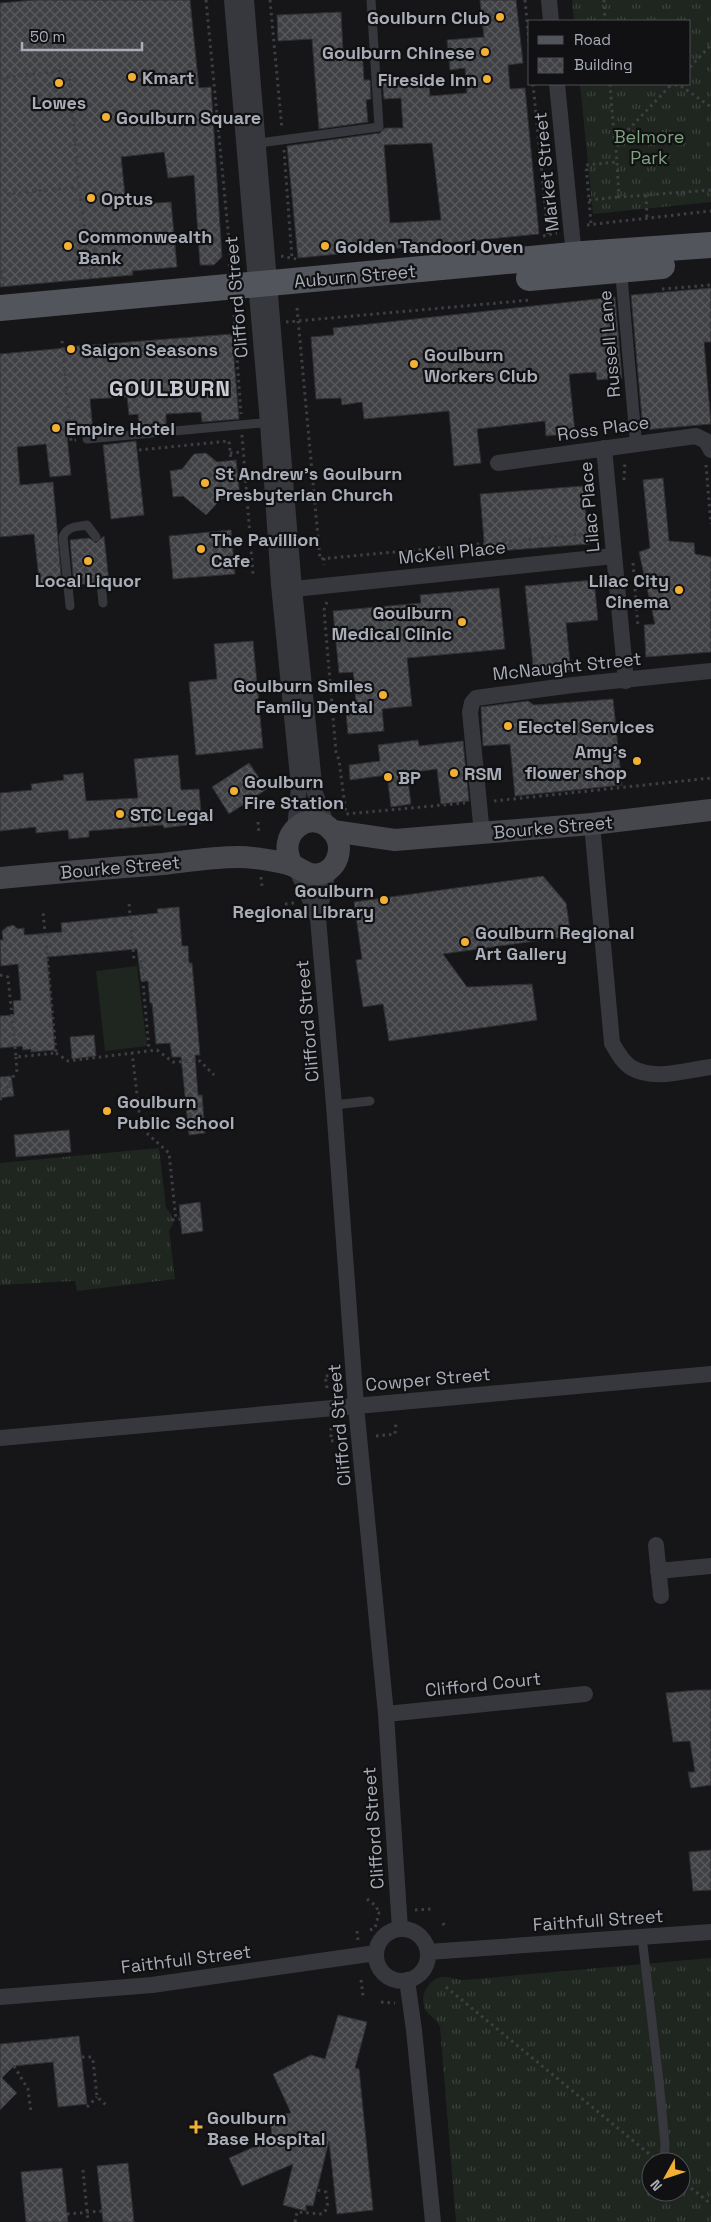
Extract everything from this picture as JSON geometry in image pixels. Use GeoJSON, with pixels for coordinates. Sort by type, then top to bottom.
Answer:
{"type":"FeatureCollection","features":[{"type":"Feature","properties":{"kind":"main road","name":"Auburn Street"},"geometry":{"type":"LineString","coordinates":[[0,320],[574,256],[711,245]]}},
{"type":"Feature","properties":{"kind":"main road","name":"Auburn Street"},"geometry":{"type":"LineString","coordinates":[[2,297],[262,291],[621,271],[711,261]]}},
{"type":"Feature","properties":{"kind":"main road","name":"Bourke Street"},"geometry":{"type":"LineString","coordinates":[[332,865],[395,840],[592,824],[711,810]]}},
{"type":"Feature","properties":{"kind":"main road"},"geometry":{"type":"LineString","coordinates":[[310,822],[335,824],[339,845],[332,865],[315,875],[306,874],[295,868],[286,851],[292,832],[310,822]]}},
{"type":"Feature","properties":{"kind":"main road","name":"Bourke Street"},"geometry":{"type":"LineString","coordinates":[[335,824],[395,840]]}},
{"type":"Feature","properties":{"kind":"main road","name":"Bourke Street"},"geometry":{"type":"LineString","coordinates":[[240,857],[292,832]]}},
{"type":"Feature","properties":{"kind":"main road","name":"Bourke Street"},"geometry":{"type":"LineString","coordinates":[[0,878],[240,857],[295,868]]}},
{"type":"Feature","properties":{"kind":"street","name":"Clifford Street"},"geometry":{"type":"LineString","coordinates":[[232,0],[262,291],[289,586],[299,787],[292,832]]}},
{"type":"Feature","properties":{"kind":"street","name":"Clifford Street"},"geometry":{"type":"LineString","coordinates":[[246,0],[259,143],[262,291]]}},
{"type":"Feature","properties":{"kind":"street"},"geometry":{"type":"LineString","coordinates":[[549,0],[551,20]]}},
{"type":"Feature","properties":{"kind":"street","name":"Market Street"},"geometry":{"type":"LineString","coordinates":[[557,85],[574,256]]}},
{"type":"Feature","properties":{"kind":"street","name":"Russell Lane"},"geometry":{"type":"LineString","coordinates":[[621,271],[630,452]]}},
{"type":"Feature","properties":{"kind":"street","name":"Ross Place"},"geometry":{"type":"LineString","coordinates":[[498,463],[604,448],[630,452],[696,436],[708,446]]}},
{"type":"Feature","properties":{"kind":"street","name":"Lilac Place"},"geometry":{"type":"LineString","coordinates":[[604,448],[626,681]]}},
{"type":"Feature","properties":{"kind":"street","name":"McKell Place"},"geometry":{"type":"LineString","coordinates":[[289,586],[614,556]]}},
{"type":"Feature","properties":{"kind":"street","name":"Clifford Street"},"geometry":{"type":"LineString","coordinates":[[290,621],[315,793],[335,824]]}},
{"type":"Feature","properties":{"kind":"street","name":"McNaught Street"},"geometry":{"type":"LineString","coordinates":[[482,834],[470,712],[472,703],[476,698],[573,685],[711,671]]}},
{"type":"Feature","properties":{"kind":"street"},"geometry":{"type":"LineString","coordinates":[[592,824],[612,1044],[620,1057],[632,1068],[647,1073],[711,1067]]}},
{"type":"Feature","properties":{"kind":"street","name":"Clifford Street"},"geometry":{"type":"LineString","coordinates":[[332,865],[318,918],[334,1104],[356,1406],[386,1714],[400,1928]]}},
{"type":"Feature","properties":{"kind":"street","name":"Clifford Street"},"geometry":{"type":"LineString","coordinates":[[295,868],[318,918]]}},
{"type":"Feature","properties":{"kind":"street","name":"Cowper Street"},"geometry":{"type":"LineString","coordinates":[[0,1438],[711,1374]]}},
{"type":"Feature","properties":{"kind":"street"},"geometry":{"type":"LineString","coordinates":[[656,1545],[661,1596]]}},
{"type":"Feature","properties":{"kind":"street"},"geometry":{"type":"LineString","coordinates":[[658,1572],[711,1566]]}},
{"type":"Feature","properties":{"kind":"street","name":"Clifford Court"},"geometry":{"type":"LineString","coordinates":[[386,1714],[585,1694]]}},
{"type":"Feature","properties":{"kind":"street"},"geometry":{"type":"LineString","coordinates":[[400,1928],[415,1932],[422,1938],[428,1952],[425,1966],[421,1972],[407,1980],[399,1981],[385,1974],[376,1961],[376,1953],[380,1939],[400,1928]]}},
{"type":"Feature","properties":{"kind":"street","name":"Faithfull Street"},"geometry":{"type":"LineString","coordinates":[[428,1952],[711,1932]]}},
{"type":"Feature","properties":{"kind":"street","name":"Faithfull Street"},"geometry":{"type":"LineString","coordinates":[[0,1997],[152,1985],[376,1953]]}},
{"type":"Feature","properties":{"kind":"street"},"geometry":{"type":"LineString","coordinates":[[407,1980],[414,2030],[433,2222]]}},
{"type":"Feature","properties":{"kind":"lane"},"geometry":{"type":"LineString","coordinates":[[259,143],[379,127],[371,0]]}},
{"type":"Feature","properties":{"kind":"lane"},"geometry":{"type":"LineString","coordinates":[[87,440],[274,422]]}},
{"type":"Feature","properties":{"kind":"lane"},"geometry":{"type":"LineString","coordinates":[[70,606],[63,538],[65,531],[70,528],[87,525],[96,537]]}},
{"type":"Feature","properties":{"kind":"lane"},"geometry":{"type":"LineString","coordinates":[[101,583],[103,603]]}},
{"type":"Feature","properties":{"kind":"lane"},"geometry":{"type":"LineString","coordinates":[[334,1104],[370,1100]]}},
{"type":"Feature","properties":{"kind":"lane"},"geometry":{"type":"LineString","coordinates":[[642,1937],[659,2081],[665,2152]]}},
{"type":"Feature","properties":{"kind":"path","name":"Clifford Street"},"geometry":{"type":"LineString","coordinates":[[206,0],[230,262],[240,260]]}},
{"type":"Feature","properties":{"kind":"path"},"geometry":{"type":"LineString","coordinates":[[525,0],[528,31]]}},
{"type":"Feature","properties":{"kind":"path"},"geometry":{"type":"LineString","coordinates":[[604,0],[605,20]]}},
{"type":"Feature","properties":{"kind":"path"},"geometry":{"type":"LineString","coordinates":[[691,66],[711,45]]}},
{"type":"Feature","properties":{"kind":"path"},"geometry":{"type":"LineString","coordinates":[[0,78],[69,70],[91,278]]}},
{"type":"Feature","properties":{"kind":"path","name":"Market Street"},"geometry":{"type":"LineString","coordinates":[[533,85],[548,234]]}},
{"type":"Feature","properties":{"kind":"path"},"geometry":{"type":"LineString","coordinates":[[610,85],[619,197]]}},
{"type":"Feature","properties":{"kind":"path"},"geometry":{"type":"LineString","coordinates":[[616,148],[650,106],[670,85],[681,85],[711,107]]}},
{"type":"Feature","properties":{"kind":"path"},"geometry":{"type":"LineString","coordinates":[[616,162],[586,165],[591,223],[711,211]]}},
{"type":"Feature","properties":{"kind":"path"},"geometry":{"type":"LineString","coordinates":[[0,194],[80,187]]}},
{"type":"Feature","properties":{"kind":"path"},"geometry":{"type":"LineString","coordinates":[[589,200],[711,190]]}},
{"type":"Feature","properties":{"kind":"path"},"geometry":{"type":"LineString","coordinates":[[646,195],[647,218]]}},
{"type":"Feature","properties":{"kind":"path"},"geometry":{"type":"LineString","coordinates":[[0,251],[2,297]]}},
{"type":"Feature","properties":{"kind":"path"},"geometry":{"type":"LineString","coordinates":[[280,256],[292,256]]}},
{"type":"Feature","properties":{"kind":"path"},"geometry":{"type":"LineString","coordinates":[[662,289],[711,285]]}},
{"type":"Feature","properties":{"kind":"path"},"geometry":{"type":"LineString","coordinates":[[286,322],[534,300]]}},
{"type":"Feature","properties":{"kind":"path"},"geometry":{"type":"LineString","coordinates":[[297,308],[324,565]]}},
{"type":"Feature","properties":{"kind":"path"},"geometry":{"type":"LineString","coordinates":[[234,315],[252,574]]}},
{"type":"Feature","properties":{"kind":"path"},"geometry":{"type":"LineString","coordinates":[[235,326],[240,326]]}},
{"type":"Feature","properties":{"kind":"path"},"geometry":{"type":"LineString","coordinates":[[62,341],[71,441],[87,440]]}},
{"type":"Feature","properties":{"kind":"path"},"geometry":{"type":"LineString","coordinates":[[139,450],[229,441],[231,461]]}},
{"type":"Feature","properties":{"kind":"path"},"geometry":{"type":"LineString","coordinates":[[708,446],[711,524]]}},
{"type":"Feature","properties":{"kind":"path"},"geometry":{"type":"LineString","coordinates":[[230,453],[241,452]]}},
{"type":"Feature","properties":{"kind":"path","name":"Lilac Place"},"geometry":{"type":"LineString","coordinates":[[584,463],[593,533]]}},
{"type":"Feature","properties":{"kind":"path","name":"McKell Place"},"geometry":{"type":"LineString","coordinates":[[322,558],[593,533]]}},
{"type":"Feature","properties":{"kind":"path"},"geometry":{"type":"LineString","coordinates":[[327,602],[324,610],[336,752],[339,760],[335,824],[473,803]]}},
{"type":"Feature","properties":{"kind":"path","name":"Bourke Street"},"geometry":{"type":"LineString","coordinates":[[486,801],[711,778]]}},
{"type":"Feature","properties":{"kind":"path"},"geometry":{"type":"LineString","coordinates":[[258,822],[259,835]]}},
{"type":"Feature","properties":{"kind":"path"},"geometry":{"type":"LineString","coordinates":[[129,904],[134,960]]}},
{"type":"Feature","properties":{"kind":"path"},"geometry":{"type":"LineString","coordinates":[[43,911],[56,1053]]}},
{"type":"Feature","properties":{"kind":"path"},"geometry":{"type":"LineString","coordinates":[[141,960],[150,1050]]}},
{"type":"Feature","properties":{"kind":"path"},"geometry":{"type":"LineString","coordinates":[[0,976],[8,977],[13,1009],[17,1070],[0,1100]]}},
{"type":"Feature","properties":{"kind":"path"},"geometry":{"type":"LineString","coordinates":[[16,1057],[56,1053],[68,1061],[157,1050],[172,1062],[200,1060],[214,1075]]}},
{"type":"Feature","properties":{"kind":"path"},"geometry":{"type":"LineString","coordinates":[[132,1052],[141,1128],[169,1153],[176,1219]]}},
{"type":"Feature","properties":{"kind":"path"},"geometry":{"type":"LineString","coordinates":[[327,1388],[325,1376],[346,1374]]}},
{"type":"Feature","properties":{"kind":"path"},"geometry":{"type":"LineString","coordinates":[[376,1436],[395,1434],[396,1423]]}},
{"type":"Feature","properties":{"kind":"path"},"geometry":{"type":"LineString","coordinates":[[331,1428],[331,1439],[349,1439]]}},
{"type":"Feature","properties":{"kind":"path"},"geometry":{"type":"LineString","coordinates":[[367,1899],[381,1913],[376,1926],[373,1930],[370,1930]]}},
{"type":"Feature","properties":{"kind":"path"},"geometry":{"type":"LineString","coordinates":[[415,1910],[431,1908]]}},
{"type":"Feature","properties":{"kind":"path"},"geometry":{"type":"LineString","coordinates":[[443,1923],[446,1929]]}},
{"type":"Feature","properties":{"kind":"path"},"geometry":{"type":"LineString","coordinates":[[357,1931],[358,1940]]}},
{"type":"Feature","properties":{"kind":"path"},"geometry":{"type":"LineString","coordinates":[[361,1980],[363,1996]]}},
{"type":"Feature","properties":{"kind":"path"},"geometry":{"type":"LineString","coordinates":[[446,1988],[647,2152]]}},
{"type":"Feature","properties":{"kind":"path"},"geometry":{"type":"LineString","coordinates":[[381,2002],[395,2003]]}},
{"type":"Feature","properties":{"kind":"path"},"geometry":{"type":"LineString","coordinates":[[82,2057],[91,2057],[93,2060],[96,2097],[106,2106]]}},
{"type":"Feature","properties":{"kind":"path"},"geometry":{"type":"LineString","coordinates":[[14,2066],[28,2089],[31,2112]]}},
{"type":"Feature","properties":{"kind":"path"},"geometry":{"type":"LineString","coordinates":[[87,2107],[96,2097]]}},
{"type":"Feature","properties":{"kind":"path"},"geometry":{"type":"LineString","coordinates":[[83,2170],[88,2222]]}},
{"type":"Feature","properties":{"kind":"path"},"geometry":{"type":"LineString","coordinates":[[691,2188],[711,2204]]}},
{"type":"Feature","properties":{"kind":"path"},"geometry":{"type":"LineString","coordinates":[[295,2222],[297,2212],[322,2214],[326,2211],[328,2207],[326,2192],[317,2190]]}},
{"type":"Feature","properties":{"kind":"path"},"geometry":{"type":"LineString","coordinates":[[67,2214],[102,2212]]}},
{"type":"Feature","properties":{"kind":"green space","name":"Belmore Park"},"geometry":{"type":"Polygon","coordinates":[[[572,0],[711,0],[711,202],[593,214],[580,85],[691,85],[691,20],[574,20],[572,0]]]}},
{"type":"Feature","properties":{"kind":"green space"},"geometry":{"type":"Polygon","coordinates":[[[137,966],[147,1046],[105,1051],[96,971],[137,966]]]}},
{"type":"Feature","properties":{"kind":"green space"},"geometry":{"type":"Polygon","coordinates":[[[159,1148],[166,1208],[171,1214],[173,1224],[169,1231],[175,1279],[77,1291],[75,1281],[0,1285],[0,1163],[159,1148]]]}},
{"type":"Feature","properties":{"kind":"green space"},"geometry":{"type":"Polygon","coordinates":[[[711,1958],[711,2222],[456,2222],[440,2027],[425,2009],[423,1998],[430,1983],[445,1977],[464,1980],[711,1958]]]}},
{"type":"Feature","properties":{"kind":"building","name":"Goulburn Square"},"geometry":{"type":"Polygon","coordinates":[[[34,0],[190,0],[199,88],[211,87],[222,257],[214,265],[200,265],[194,175],[168,178],[164,152],[121,157],[126,205],[171,202],[177,267],[132,271],[133,275],[0,287],[0,3],[34,0]]]}},
{"type":"Feature","properties":{"kind":"building"},"geometry":{"type":"Polygon","coordinates":[[[480,0],[516,0],[523,63],[508,65],[510,89],[525,88],[539,234],[298,258],[287,146],[380,133],[385,128],[403,128],[401,98],[384,99],[382,79],[429,77],[430,96],[467,93],[465,68],[450,70],[447,40],[484,37],[480,0]],[[432,143],[384,145],[390,223],[441,220],[432,143]]]}},
{"type":"Feature","properties":{"kind":"building"},"geometry":{"type":"Polygon","coordinates":[[[341,12],[343,52],[362,49],[364,80],[370,80],[371,99],[366,100],[368,122],[319,129],[312,39],[278,41],[277,15],[341,12]]]}},
{"type":"Feature","properties":{"kind":"building"},"geometry":{"type":"Polygon","coordinates":[[[711,288],[711,342],[704,342],[711,424],[643,430],[631,295],[711,288]]]}},
{"type":"Feature","properties":{"kind":"building"},"geometry":{"type":"Polygon","coordinates":[[[615,297],[622,378],[597,380],[596,372],[569,374],[575,433],[546,436],[545,421],[477,429],[481,463],[454,466],[449,411],[364,419],[362,402],[342,405],[341,398],[316,399],[311,337],[334,335],[333,328],[615,297]]]}},
{"type":"Feature","properties":{"kind":"building"},"geometry":{"type":"Polygon","coordinates":[[[232,334],[239,419],[202,422],[201,412],[166,414],[166,425],[139,428],[138,414],[129,415],[127,397],[90,399],[93,432],[67,436],[71,475],[50,477],[46,444],[17,447],[20,485],[53,482],[62,586],[40,588],[34,534],[0,537],[0,354],[232,334]]]}},
{"type":"Feature","properties":{"kind":"building"},"geometry":{"type":"Polygon","coordinates":[[[136,441],[144,515],[111,519],[103,445],[136,441]]]}},
{"type":"Feature","properties":{"kind":"building","name":"St Andrew's Goulburn Presbyterian Church"},"geometry":{"type":"Polygon","coordinates":[[[206,453],[217,462],[236,460],[240,497],[221,499],[206,515],[183,496],[173,497],[170,471],[182,469],[194,454],[206,453]]]}},
{"type":"Feature","properties":{"kind":"building","name":"Lilac City Cinema"},"geometry":{"type":"Polygon","coordinates":[[[663,478],[669,541],[694,543],[695,554],[711,557],[711,652],[646,657],[644,625],[655,624],[639,552],[650,548],[643,480],[663,478]]]}},
{"type":"Feature","properties":{"kind":"building"},"geometry":{"type":"Polygon","coordinates":[[[583,486],[589,544],[485,552],[480,494],[583,486]]]}},
{"type":"Feature","properties":{"kind":"building","name":"The Pavillion Cafe"},"geometry":{"type":"Polygon","coordinates":[[[231,530],[235,574],[173,579],[169,536],[231,530]]]}},
{"type":"Feature","properties":{"kind":"building","name":"Local Liquor"},"geometry":{"type":"Polygon","coordinates":[[[104,536],[109,582],[100,577],[95,583],[74,585],[70,540],[89,538],[96,543],[104,536]]]}},
{"type":"Feature","properties":{"kind":"building"},"geometry":{"type":"Polygon","coordinates":[[[594,580],[598,620],[566,623],[571,671],[534,675],[525,586],[594,580]]]}},
{"type":"Feature","properties":{"kind":"building"},"geometry":{"type":"Polygon","coordinates":[[[499,588],[505,649],[407,658],[412,706],[382,709],[384,731],[348,734],[346,713],[357,712],[353,672],[339,673],[333,611],[421,603],[420,595],[499,588]]]}},
{"type":"Feature","properties":{"kind":"building"},"geometry":{"type":"Polygon","coordinates":[[[253,641],[263,748],[196,755],[189,682],[217,679],[214,644],[253,641]]]}},
{"type":"Feature","properties":{"kind":"building"},"geometry":{"type":"Polygon","coordinates":[[[613,699],[622,785],[515,796],[510,744],[483,746],[481,707],[528,701],[534,705],[613,699]]]}},
{"type":"Feature","properties":{"kind":"building"},"geometry":{"type":"Polygon","coordinates":[[[418,740],[419,746],[463,741],[469,801],[441,804],[437,769],[407,773],[411,804],[391,807],[387,775],[350,780],[349,765],[380,761],[378,745],[418,740]]]}},
{"type":"Feature","properties":{"kind":"building"},"geometry":{"type":"Polygon","coordinates":[[[178,755],[181,790],[199,789],[202,823],[164,828],[163,825],[89,831],[89,837],[69,839],[68,830],[36,833],[36,827],[0,831],[0,793],[32,790],[31,784],[64,780],[63,775],[83,773],[86,801],[138,798],[134,759],[178,755]]]}},
{"type":"Feature","properties":{"kind":"building"},"geometry":{"type":"Polygon","coordinates":[[[249,763],[267,789],[229,814],[212,787],[249,763]]]}},
{"type":"Feature","properties":{"kind":"building"},"geometry":{"type":"Polygon","coordinates":[[[543,876],[566,903],[571,936],[443,954],[467,987],[532,984],[537,1020],[389,1041],[383,1004],[363,1007],[356,960],[362,959],[354,902],[543,876]]]}},
{"type":"Feature","properties":{"kind":"building"},"geometry":{"type":"Polygon","coordinates":[[[179,907],[182,946],[188,946],[189,963],[192,963],[200,1055],[195,1055],[198,1095],[202,1095],[205,1133],[189,1135],[181,1057],[172,1057],[170,1043],[156,1044],[148,981],[141,981],[137,949],[47,957],[55,1050],[31,1052],[31,1049],[23,1050],[22,1046],[0,1048],[0,1016],[14,1015],[13,1001],[21,1000],[18,964],[1,966],[0,940],[3,940],[2,931],[7,927],[13,925],[18,929],[24,928],[24,935],[62,932],[61,923],[158,913],[157,909],[179,907]]]}},
{"type":"Feature","properties":{"kind":"building"},"geometry":{"type":"Polygon","coordinates":[[[94,1035],[96,1056],[72,1059],[70,1037],[94,1035]]]}},
{"type":"Feature","properties":{"kind":"building"},"geometry":{"type":"Polygon","coordinates":[[[11,1076],[14,1096],[0,1098],[0,1077],[11,1076]]]}},
{"type":"Feature","properties":{"kind":"building"},"geometry":{"type":"Polygon","coordinates":[[[69,1130],[71,1152],[16,1157],[14,1135],[69,1130]]]}},
{"type":"Feature","properties":{"kind":"building"},"geometry":{"type":"Polygon","coordinates":[[[200,1202],[203,1231],[182,1234],[179,1205],[200,1202]]]}},
{"type":"Feature","properties":{"kind":"building"},"geometry":{"type":"Polygon","coordinates":[[[711,1690],[711,1785],[691,1788],[688,1772],[695,1772],[690,1741],[673,1742],[666,1693],[711,1690]]]}},
{"type":"Feature","properties":{"kind":"building"},"geometry":{"type":"Polygon","coordinates":[[[711,1850],[711,1890],[693,1891],[689,1852],[711,1850]]]}},
{"type":"Feature","properties":{"kind":"building"},"geometry":{"type":"Polygon","coordinates":[[[338,2015],[367,2022],[355,2068],[359,2069],[373,2210],[337,2214],[329,2141],[313,2206],[306,2205],[306,2211],[283,2205],[293,2164],[242,2186],[229,2158],[272,2139],[270,2116],[291,2113],[273,2074],[311,2055],[325,2059],[338,2015]]]}},
{"type":"Feature","properties":{"kind":"building"},"geometry":{"type":"Polygon","coordinates":[[[79,2036],[87,2104],[58,2107],[53,2062],[14,2066],[2,2078],[17,2093],[0,2110],[0,2044],[79,2036]]]}},
{"type":"Feature","properties":{"kind":"building"},"geometry":{"type":"Polygon","coordinates":[[[128,2163],[134,2222],[103,2222],[97,2166],[128,2163]]]}},
{"type":"Feature","properties":{"kind":"building"},"geometry":{"type":"Polygon","coordinates":[[[62,2168],[68,2222],[26,2222],[21,2172],[62,2168]]]}},
{"type":"Feature","properties":{"kind":"place","name":"Goulburn Club"},"geometry":{"type":"Point","coordinates":[500,17]}},
{"type":"Feature","properties":{"kind":"place","name":"Goulburn Chinese"},"geometry":{"type":"Point","coordinates":[485,52]}},
{"type":"Feature","properties":{"kind":"place","name":"Kmart"},"geometry":{"type":"Point","coordinates":[132,77]}},
{"type":"Feature","properties":{"kind":"place","name":"Fireside Inn"},"geometry":{"type":"Point","coordinates":[487,79]}},
{"type":"Feature","properties":{"kind":"place","name":"Lowes"},"geometry":{"type":"Point","coordinates":[59,83]}},
{"type":"Feature","properties":{"kind":"place","name":"Goulburn Square"},"geometry":{"type":"Point","coordinates":[106,117]}},
{"type":"Feature","properties":{"kind":"place","name":"Optus"},"geometry":{"type":"Point","coordinates":[91,198]}},
{"type":"Feature","properties":{"kind":"place","name":"Commonwealth Bank"},"geometry":{"type":"Point","coordinates":[68,246]}},
{"type":"Feature","properties":{"kind":"place","name":"Golden Tandoori Oven"},"geometry":{"type":"Point","coordinates":[325,246]}},
{"type":"Feature","properties":{"kind":"place","name":"Saigon Seasons"},"geometry":{"type":"Point","coordinates":[71,349]}},
{"type":"Feature","properties":{"kind":"place","name":"Goulburn Workers Club"},"geometry":{"type":"Point","coordinates":[414,364]}},
{"type":"Feature","properties":{"kind":"place","name":"Empire Hotel"},"geometry":{"type":"Point","coordinates":[56,428]}},
{"type":"Feature","properties":{"kind":"place","name":"St Andrew's Goulburn Presbyterian Church"},"geometry":{"type":"Point","coordinates":[205,483]}},
{"type":"Feature","properties":{"kind":"place","name":"The Pavillion Cafe"},"geometry":{"type":"Point","coordinates":[201,549]}},
{"type":"Feature","properties":{"kind":"place","name":"Local Liquor"},"geometry":{"type":"Point","coordinates":[88,561]}},
{"type":"Feature","properties":{"kind":"place","name":"Lilac City Cinema"},"geometry":{"type":"Point","coordinates":[679,590]}},
{"type":"Feature","properties":{"kind":"place","name":"Goulburn Medical Clinic"},"geometry":{"type":"Point","coordinates":[462,622]}},
{"type":"Feature","properties":{"kind":"place","name":"Goulburn Smiles Family Dental"},"geometry":{"type":"Point","coordinates":[383,695]}},
{"type":"Feature","properties":{"kind":"place","name":"Electel Services"},"geometry":{"type":"Point","coordinates":[508,726]}},
{"type":"Feature","properties":{"kind":"place","name":"Amy's flower shop"},"geometry":{"type":"Point","coordinates":[637,761]}},
{"type":"Feature","properties":{"kind":"place","name":"RSM"},"geometry":{"type":"Point","coordinates":[454,773]}},
{"type":"Feature","properties":{"kind":"place","name":"BP"},"geometry":{"type":"Point","coordinates":[388,777]}},
{"type":"Feature","properties":{"kind":"place","name":"Goulburn Fire Station"},"geometry":{"type":"Point","coordinates":[234,791]}},
{"type":"Feature","properties":{"kind":"place","name":"STC Legal"},"geometry":{"type":"Point","coordinates":[120,814]}},
{"type":"Feature","properties":{"kind":"place","name":"Goulburn Regional Library"},"geometry":{"type":"Point","coordinates":[384,900]}},
{"type":"Feature","properties":{"kind":"place","name":"Goulburn Regional Art Gallery"},"geometry":{"type":"Point","coordinates":[465,942]}},
{"type":"Feature","properties":{"kind":"place","name":"Goulburn Public School"},"geometry":{"type":"Point","coordinates":[107,1111]}},
{"type":"Feature","properties":{"kind":"place","name":"Goulburn Base Hospital"},"geometry":{"type":"Point","coordinates":[196,2127]}},
{"type":"Feature","properties":{"kind":"district","name":"GOULBURN"},"geometry":{"type":"Point","coordinates":[170,388]}}]}
